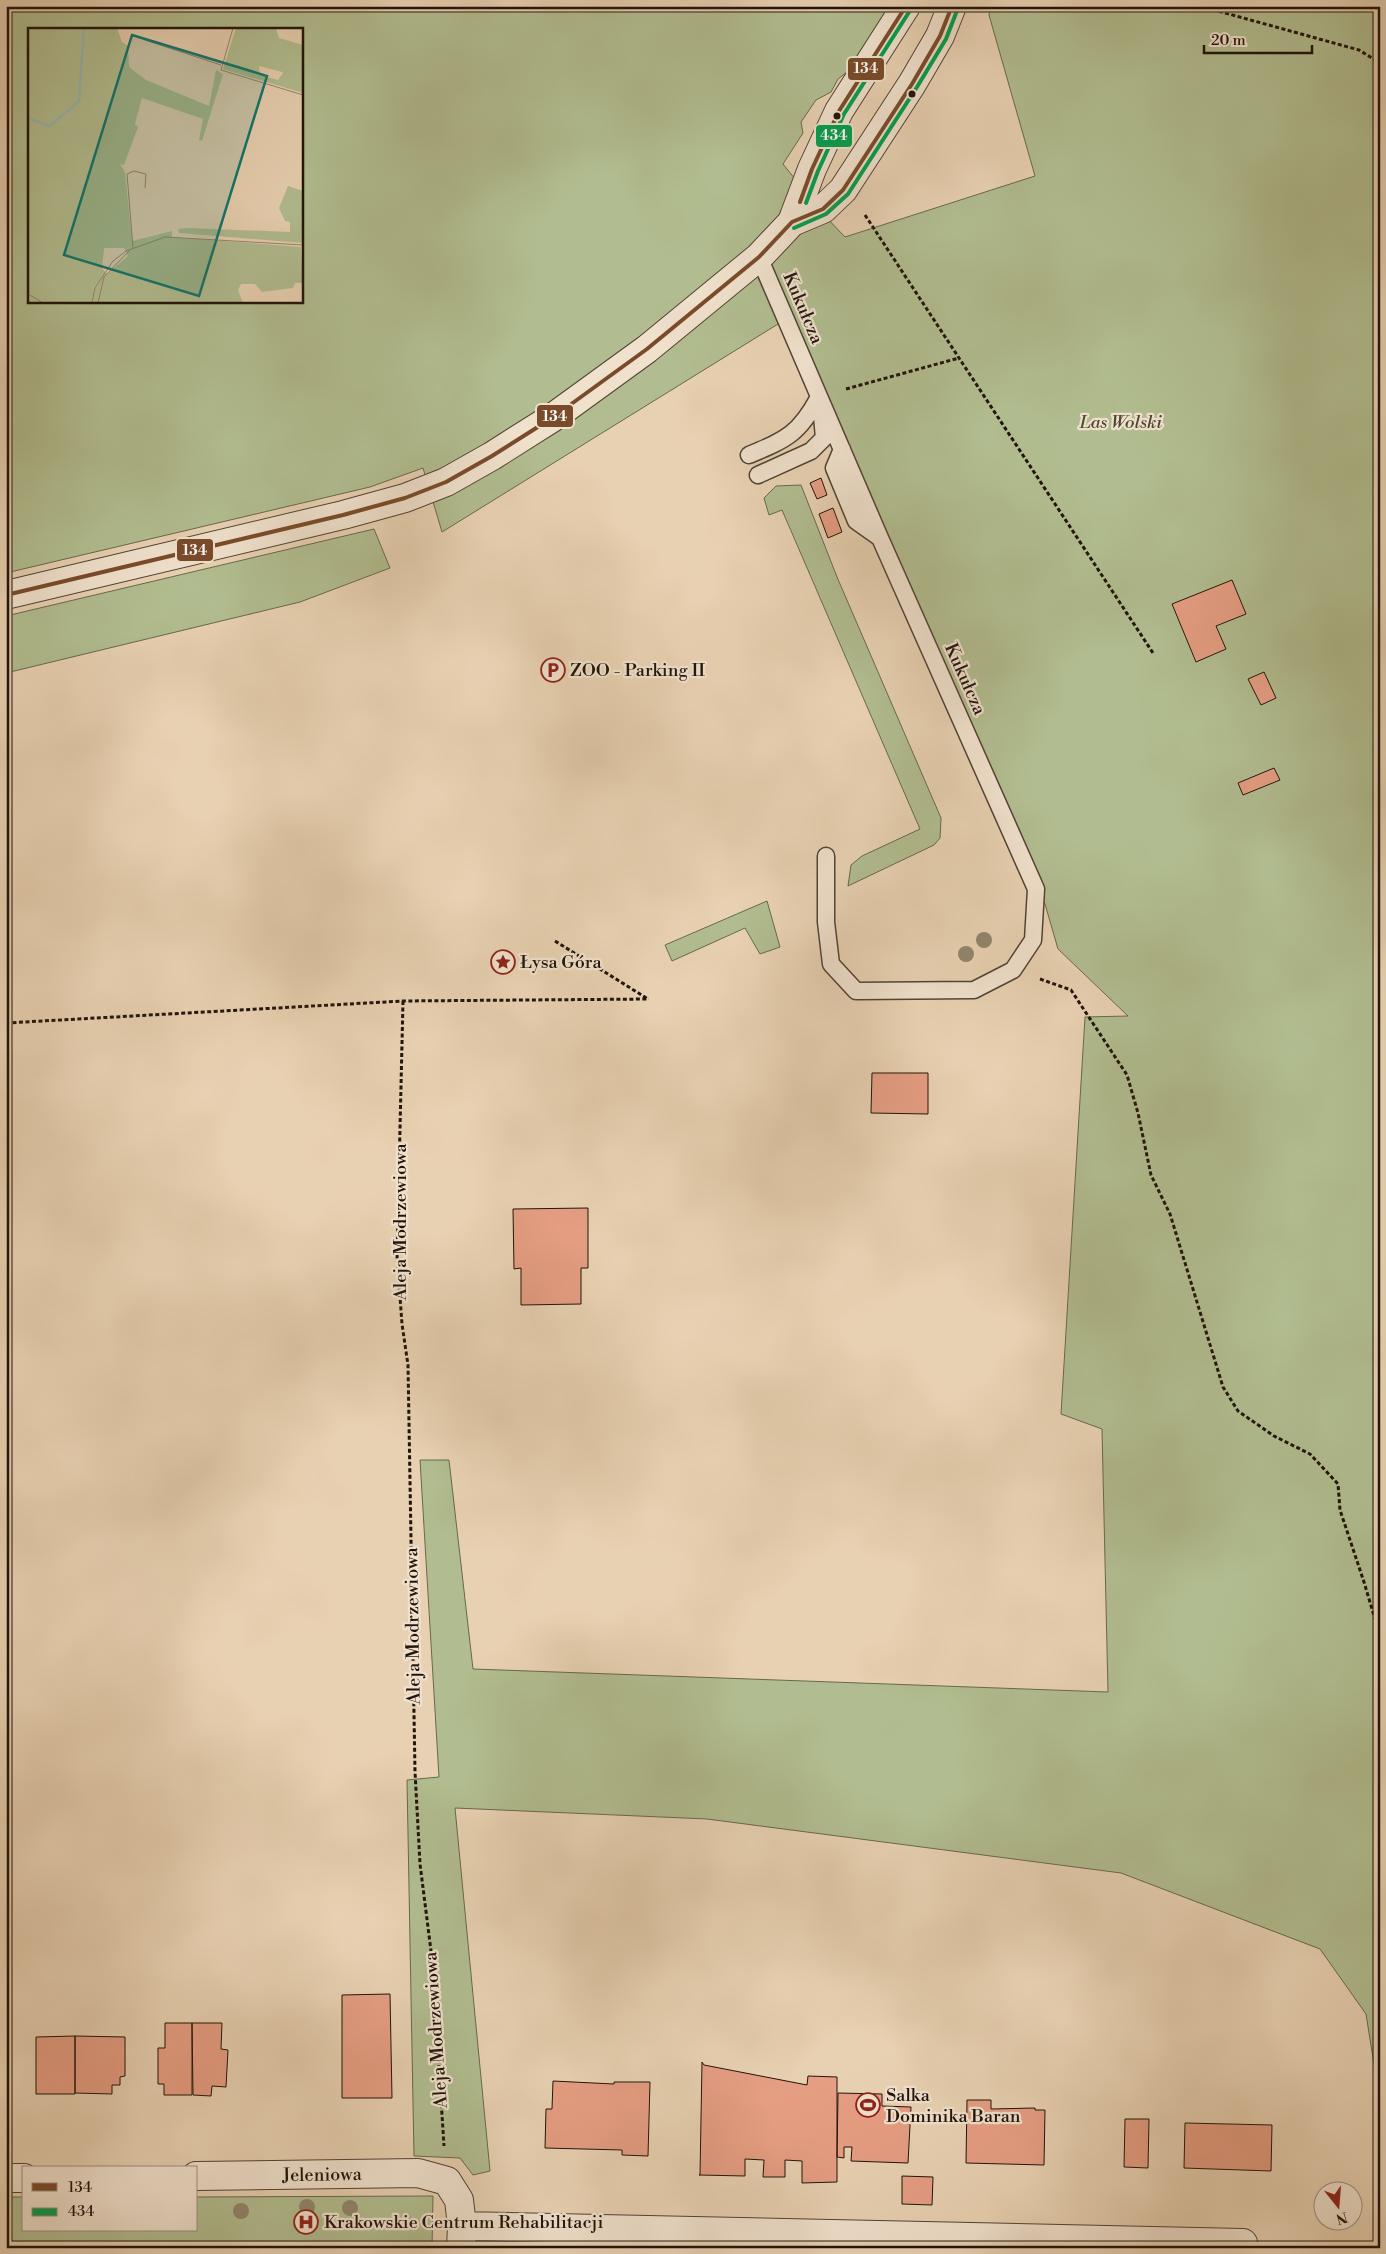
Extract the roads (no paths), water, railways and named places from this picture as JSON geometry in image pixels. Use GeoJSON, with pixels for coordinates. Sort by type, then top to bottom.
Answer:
{"type":"FeatureCollection","features":[{"type":"Feature","properties":{"kind":"street"},"geometry":{"type":"LineString","coordinates":[[6,595],[343,515],[404,498],[446,482],[492,456],[552,418],[646,349],[759,257],[792,222],[812,169],[839,111],[906,6]]}},
{"type":"Feature","properties":{"kind":"street"},"geometry":{"type":"LineString","coordinates":[[792,222],[823,209],[843,190],[912,84],[940,36],[952,6]]}},
{"type":"Feature","properties":{"kind":"street","name":"Jeleniowa"},"geometry":{"type":"LineString","coordinates":[[198,2176],[418,2173],[447,2181],[459,2200],[462,2237]]}},
{"type":"Feature","properties":{"kind":"street"},"geometry":{"type":"LineString","coordinates":[[6,2178],[22,2178]]}},
{"type":"Feature","properties":{"kind":"street"},"geometry":{"type":"LineString","coordinates":[[462,2237],[1243,2243]]}},
{"type":"Feature","properties":{"kind":"lane","name":"Kukułcza"},"geometry":{"type":"LineString","coordinates":[[759,257],[880,538],[1036,889],[1033,940],[1013,970],[974,990],[856,990],[830,964],[826,922],[826,856]]}},
{"type":"Feature","properties":{"kind":"lane"},"geometry":{"type":"LineString","coordinates":[[749,455],[791,435],[807,420],[819,397]]}},
{"type":"Feature","properties":{"kind":"lane"},"geometry":{"type":"LineString","coordinates":[[758,475],[811,451],[824,438],[819,397]]}},
{"type":"Feature","properties":{"kind":"place","name":"ZOO - Parking II"},"geometry":{"type":"Point","coordinates":[553,670]}},
{"type":"Feature","properties":{"kind":"place","name":"Łysa Góra"},"geometry":{"type":"Point","coordinates":[503,962]}},
{"type":"Feature","properties":{"kind":"place","name":"Salka Dominika Baran"},"geometry":{"type":"Point","coordinates":[868,2105]}},
{"type":"Feature","properties":{"kind":"place","name":"Krakowskie Centrum Rehabilitacji"},"geometry":{"type":"Point","coordinates":[306,2222]}},
{"type":"Feature","properties":{"kind":"park label","name":"Las Wolski"},"geometry":{"type":"Point","coordinates":[1121,422]}}]}
